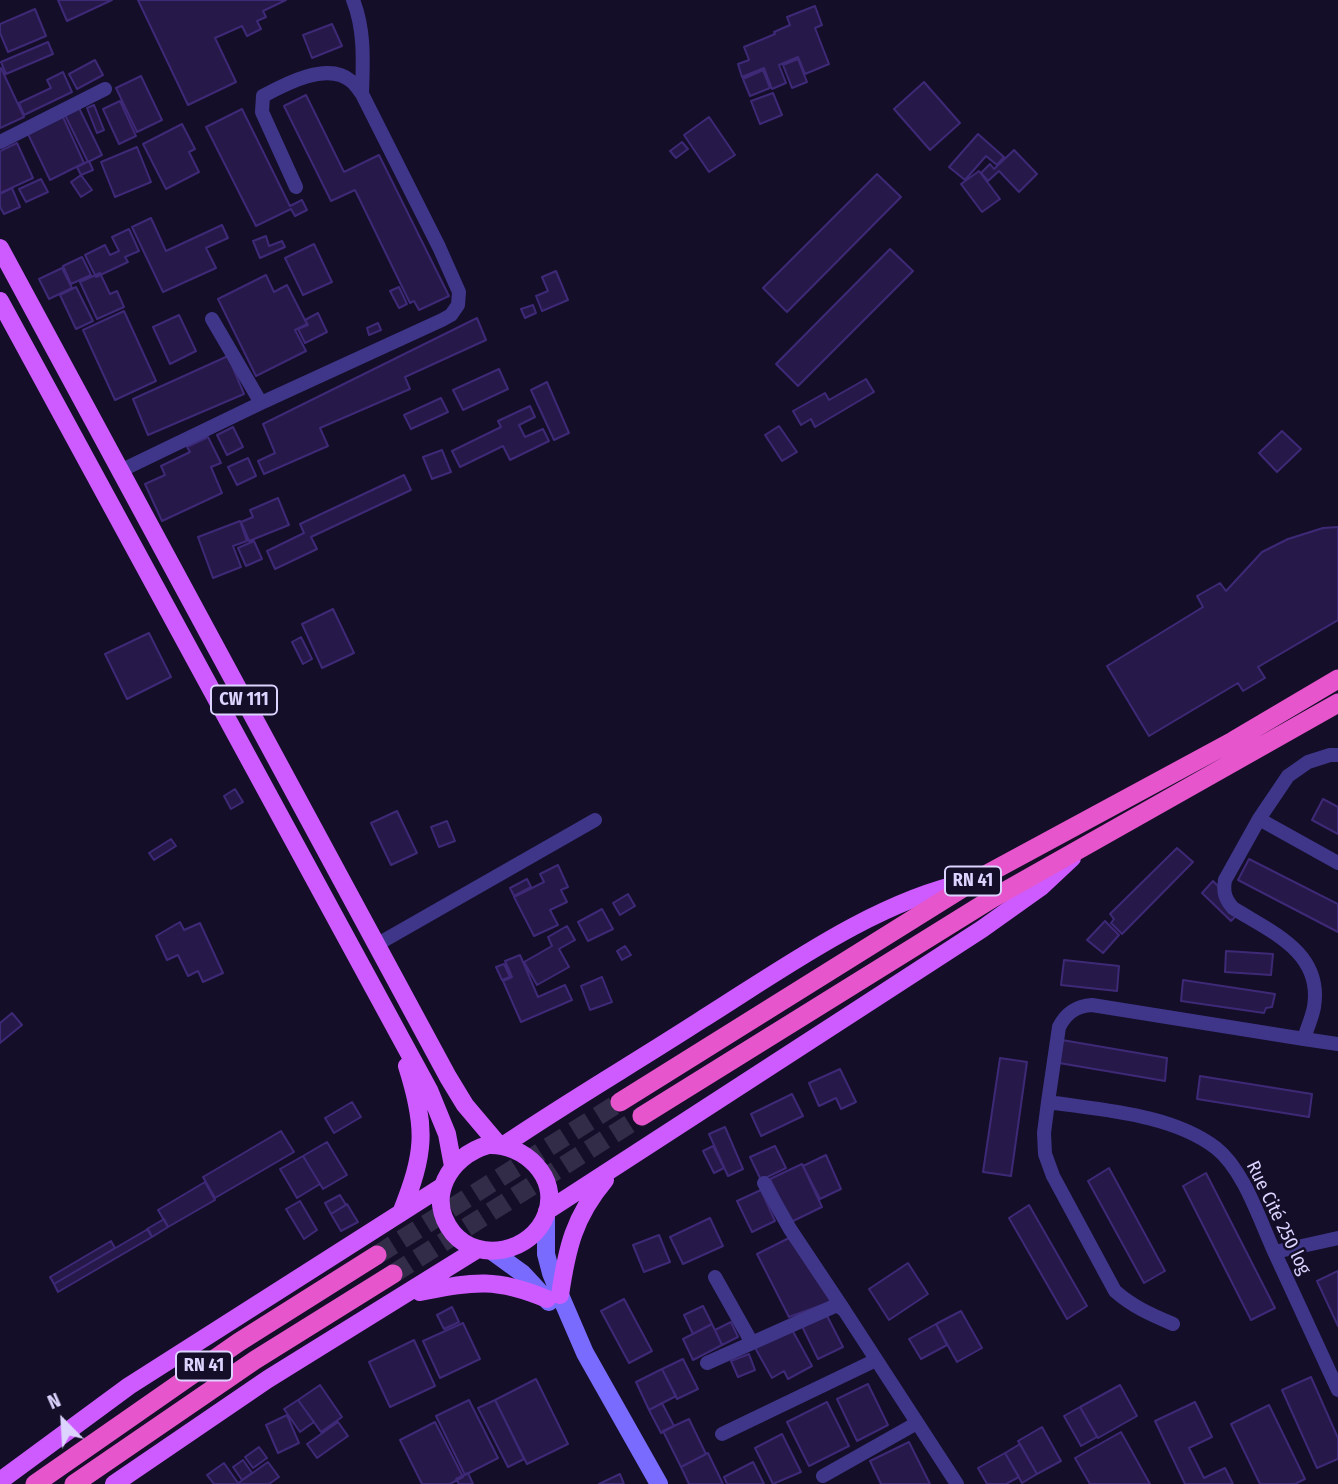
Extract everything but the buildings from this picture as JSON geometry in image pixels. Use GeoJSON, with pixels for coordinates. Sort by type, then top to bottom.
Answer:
{"type":"FeatureCollection","features":[{"type":"Feature","properties":{"kind":"highway","name":"RN 41"},"geometry":{"type":"LineString","coordinates":[[620,1102],[974,881],[1233,741],[1338,679]]}},
{"type":"Feature","properties":{"kind":"highway","name":"RN 41"},"geometry":{"type":"LineString","coordinates":[[642,1116],[951,923],[1338,703]]}},
{"type":"Feature","properties":{"kind":"highway","name":"RN 41"},"geometry":{"type":"LineString","coordinates":[[35,1484],[229,1349],[377,1255]]}},
{"type":"Feature","properties":{"kind":"highway","name":"RN 41"},"geometry":{"type":"LineString","coordinates":[[74,1484],[255,1360],[393,1274]]}},
{"type":"Feature","properties":{"kind":"main road","name":"CW 111"},"geometry":{"type":"LineString","coordinates":[[0,248],[456,1092],[475,1119],[501,1145]]}},
{"type":"Feature","properties":{"kind":"main road","name":"CW 111"},"geometry":{"type":"LineString","coordinates":[[0,301],[436,1104],[451,1147],[453,1166]]}},
{"type":"Feature","properties":{"kind":"main road"},"geometry":{"type":"LineString","coordinates":[[114,1484],[268,1379],[409,1293],[485,1251],[518,1243],[529,1236],[547,1213],[1005,914],[1041,887],[1086,845]]}},
{"type":"Feature","properties":{"kind":"main road"},"geometry":{"type":"LineString","coordinates":[[501,1145],[863,922],[924,893],[974,881]]}},
{"type":"Feature","properties":{"kind":"main road"},"geometry":{"type":"LineString","coordinates":[[394,1026],[417,1097],[422,1125],[418,1167],[401,1213]]}},
{"type":"Feature","properties":{"kind":"main road"},"geometry":{"type":"LineString","coordinates":[[554,1297],[522,1273],[485,1251],[463,1242],[452,1231],[444,1217],[441,1202],[443,1186],[460,1158],[478,1148],[501,1145],[521,1151],[544,1177],[548,1193],[546,1254],[554,1297],[659,1484]]}},
{"type":"Feature","properties":{"kind":"main road"},"geometry":{"type":"LineString","coordinates":[[554,1297],[574,1228],[591,1197],[617,1166]]}},
{"type":"Feature","properties":{"kind":"main road"},"geometry":{"type":"LineString","coordinates":[[0,1481],[129,1386],[443,1186]]}},
{"type":"Feature","properties":{"kind":"main road"},"geometry":{"type":"LineString","coordinates":[[409,1293],[484,1282],[554,1297]]}},
{"type":"Feature","properties":{"kind":"street"},"geometry":{"type":"LineString","coordinates":[[353,0],[359,14],[363,57],[362,93]]}},
{"type":"Feature","properties":{"kind":"street"},"geometry":{"type":"LineString","coordinates":[[120,471],[261,402],[442,320],[458,305],[459,292],[439,247],[362,93],[343,76],[323,74],[302,79],[263,96],[262,112],[296,187]]}},
{"type":"Feature","properties":{"kind":"street"},"geometry":{"type":"LineString","coordinates":[[0,142],[105,89]]}},
{"type":"Feature","properties":{"kind":"street"},"geometry":{"type":"LineString","coordinates":[[212,319],[261,402]]}},
{"type":"Feature","properties":{"kind":"street"},"geometry":{"type":"LineString","coordinates":[[1304,1039],[1314,1006],[1308,964],[1300,952],[1233,908],[1226,900],[1223,890],[1225,880],[1259,819],[1289,776],[1308,762],[1338,755]]}},
{"type":"Feature","properties":{"kind":"street"},"geometry":{"type":"LineString","coordinates":[[1259,819],[1338,863]]}},
{"type":"Feature","properties":{"kind":"street"},"geometry":{"type":"LineString","coordinates":[[376,944],[595,820]]}},
{"type":"Feature","properties":{"kind":"street"},"geometry":{"type":"LineString","coordinates":[[1174,1324],[1145,1313],[1129,1304],[1115,1291],[1053,1175],[1045,1154],[1044,1133],[1048,1102],[1059,1027],[1063,1018],[1082,1005],[1092,1005],[1338,1044]]}},
{"type":"Feature","properties":{"kind":"street","name":"Rue Cité 250 log"},"geometry":{"type":"LineString","coordinates":[[1048,1102],[1142,1116],[1197,1137],[1216,1148],[1229,1160],[1242,1182],[1338,1390]]}},
{"type":"Feature","properties":{"kind":"street"},"geometry":{"type":"LineString","coordinates":[[764,1183],[790,1229],[957,1484]]}},
{"type":"Feature","properties":{"kind":"street"},"geometry":{"type":"LineString","coordinates":[[1275,1252],[1338,1238]]}},
{"type":"Feature","properties":{"kind":"street"},"geometry":{"type":"LineString","coordinates":[[715,1277],[752,1343]]}},
{"type":"Feature","properties":{"kind":"street"},"geometry":{"type":"LineString","coordinates":[[707,1363],[837,1305],[844,1310]]}},
{"type":"Feature","properties":{"kind":"street"},"geometry":{"type":"LineString","coordinates":[[722,1434],[876,1360]]}},
{"type":"Feature","properties":{"kind":"street"},"geometry":{"type":"LineString","coordinates":[[823,1476],[917,1423]]}},
{"type":"Feature","properties":{"kind":"tunnel"},"geometry":{"type":"LineString","coordinates":[[377,1255],[620,1102]]}},
{"type":"Feature","properties":{"kind":"tunnel"},"geometry":{"type":"LineString","coordinates":[[393,1274],[642,1116]]}}]}
